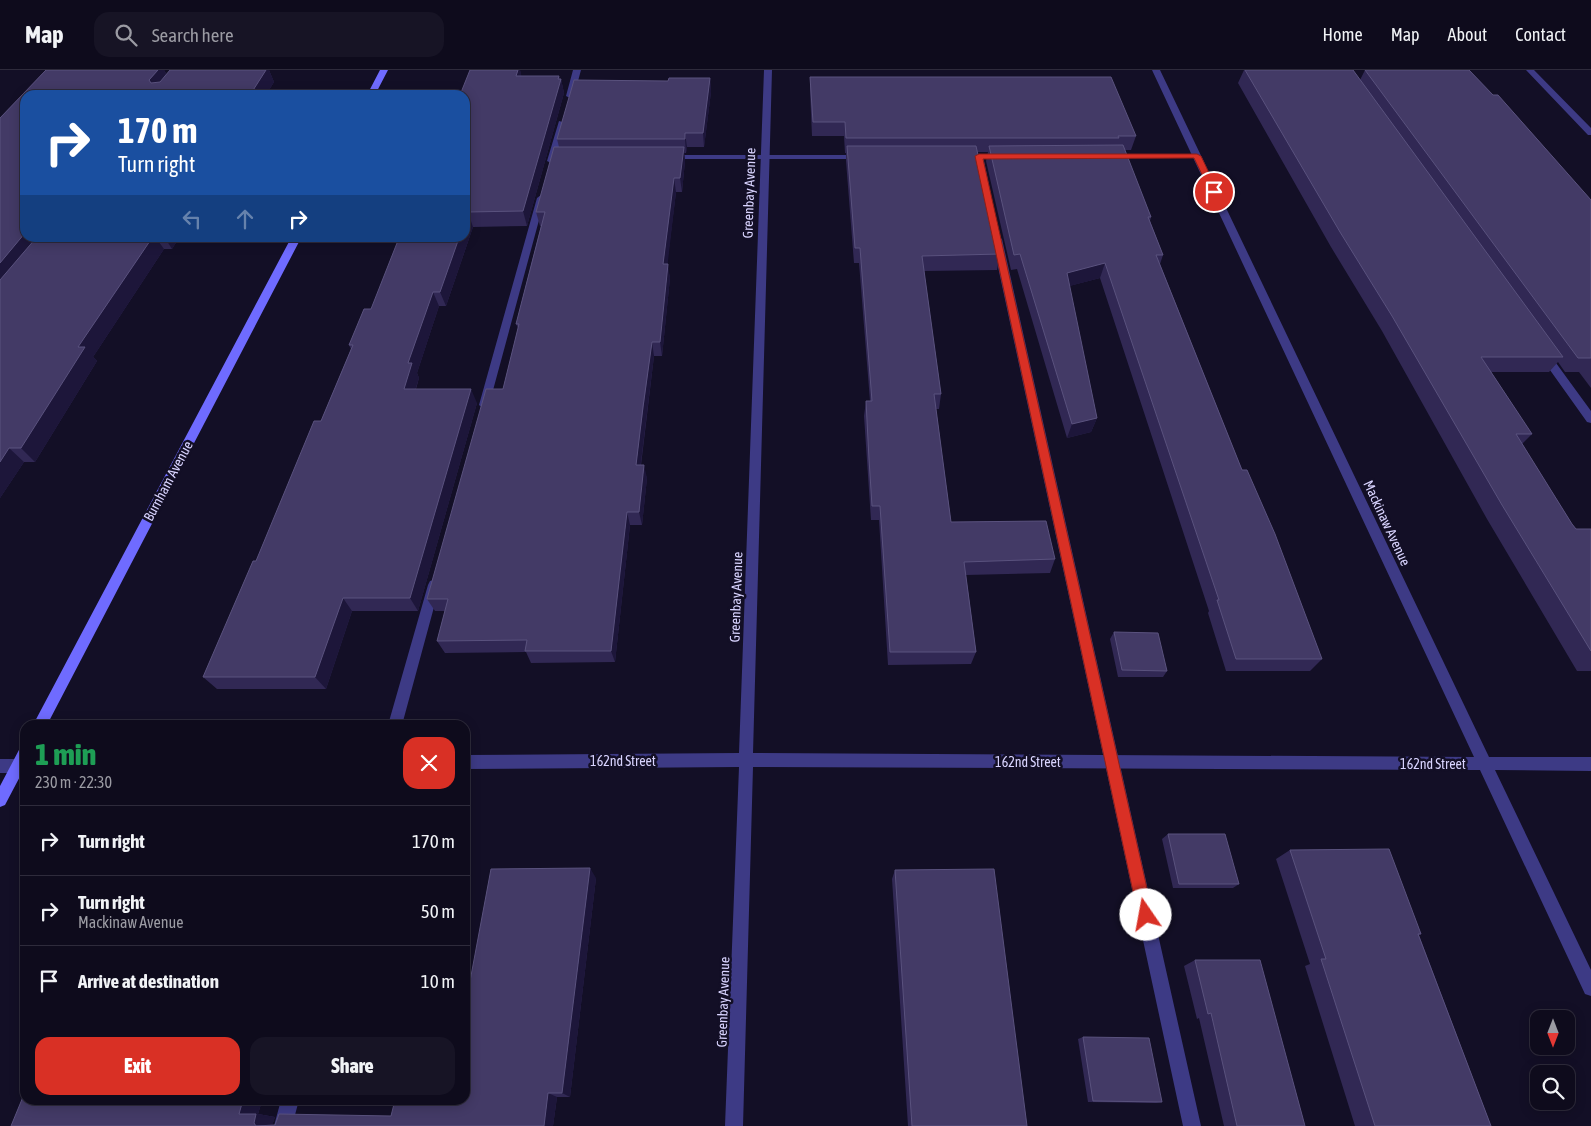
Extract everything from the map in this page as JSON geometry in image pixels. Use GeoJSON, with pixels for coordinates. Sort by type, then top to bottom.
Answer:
{"type":"FeatureCollection","features":[{"type":"Feature","properties":{"kind":"main road"},"geometry":{"type":"LineString","coordinates":[[374,90],[384,70]]}},
{"type":"Feature","properties":{"kind":"main road","name":"Burnham Avenue"},"geometry":{"type":"LineString","coordinates":[[43,720],[294,242]]}},
{"type":"Feature","properties":{"kind":"main road"},"geometry":{"type":"LineString","coordinates":[[0,800],[20,769]]}},
{"type":"Feature","properties":{"kind":"street"},"geometry":{"type":"LineString","coordinates":[[480,417],[546,181],[557,157],[577,70]]}},
{"type":"Feature","properties":{"kind":"street","name":"Greenbay Avenue"},"geometry":{"type":"LineString","coordinates":[[734,1126],[768,70]]}},
{"type":"Feature","properties":{"kind":"street","name":"Mackinaw Avenue"},"geometry":{"type":"LineString","coordinates":[[1156,70],[1591,988]]}},
{"type":"Feature","properties":{"kind":"street"},"geometry":{"type":"LineString","coordinates":[[1530,70],[1591,133]]}},
{"type":"Feature","properties":{"kind":"street"},"geometry":{"type":"LineString","coordinates":[[979,156],[989,204]]}},
{"type":"Feature","properties":{"kind":"street"},"geometry":{"type":"LineString","coordinates":[[1098,156],[1197,156]]}},
{"type":"Feature","properties":{"kind":"street"},"geometry":{"type":"LineString","coordinates":[[659,157],[872,157]]}},
{"type":"Feature","properties":{"kind":"street"},"geometry":{"type":"LineString","coordinates":[[993,224],[1192,1126]]}},
{"type":"Feature","properties":{"kind":"street"},"geometry":{"type":"LineString","coordinates":[[1539,346],[1591,419]]}},
{"type":"Feature","properties":{"kind":"street"},"geometry":{"type":"LineString","coordinates":[[396,720],[438,571]]}},
{"type":"Feature","properties":{"kind":"street","name":"162nd Street"},"geometry":{"type":"LineString","coordinates":[[470,762],[745,760],[1591,764]]}},
{"type":"Feature","properties":{"kind":"street"},"geometry":{"type":"LineString","coordinates":[[0,766],[20,766]]}},
{"type":"Feature","properties":{"kind":"street"},"geometry":{"type":"LineString","coordinates":[[283,1126],[289,1105]]}},
{"type":"Feature","properties":{"kind":"building"},"geometry":{"type":"Polygon","coordinates":[[[46,70],[158,70],[149,80],[151,83],[160,82],[170,70],[266,70],[253,90],[27,90],[46,70]]]}},
{"type":"Feature","properties":{"kind":"building"},"geometry":{"type":"Polygon","coordinates":[[[470,70],[518,70],[516,76],[559,76],[558,79],[561,79],[523,211],[470,212],[470,90],[462,90],[470,70]]]}},
{"type":"Feature","properties":{"kind":"building"},"geometry":{"type":"Polygon","coordinates":[[[1245,70],[1353,70],[1563,357],[1481,357],[1532,434],[1516,434],[1572,524],[1576,529],[1591,529],[1591,651],[1502,505],[1245,70]]]}},
{"type":"Feature","properties":{"kind":"building"},"geometry":{"type":"Polygon","coordinates":[[[1365,70],[1469,70],[1493,95],[1498,95],[1591,200],[1591,358],[1578,358],[1365,70]]]}},
{"type":"Feature","properties":{"kind":"building"},"geometry":{"type":"Polygon","coordinates":[[[810,77],[1111,77],[1136,136],[1118,136],[1119,138],[846,138],[845,122],[813,122],[810,77]]]}},
{"type":"Feature","properties":{"kind":"building"},"geometry":{"type":"Polygon","coordinates":[[[669,78],[710,78],[703,133],[685,133],[685,139],[557,139],[574,80],[668,81],[669,78]]]}},
{"type":"Feature","properties":{"kind":"building"},"geometry":{"type":"Polygon","coordinates":[[[20,97],[20,239],[0,263],[0,118],[20,97]]]}},
{"type":"Feature","properties":{"kind":"building"},"geometry":{"type":"Polygon","coordinates":[[[1123,145],[1151,217],[1148,217],[1163,255],[1156,255],[1242,470],[1247,470],[1275,534],[1322,659],[1236,659],[1217,600],[1219,600],[1105,263],[1067,273],[1097,418],[1072,424],[1020,254],[1014,255],[989,146],[1123,145]]]}},
{"type":"Feature","properties":{"kind":"building"},"geometry":{"type":"Polygon","coordinates":[[[847,146],[976,146],[1000,254],[922,256],[941,394],[934,394],[951,522],[1046,521],[1055,559],[964,562],[976,652],[890,652],[880,506],[872,506],[866,401],[872,401],[860,248],[855,248],[847,146]]]}},
{"type":"Feature","properties":{"kind":"building"},"geometry":{"type":"Polygon","coordinates":[[[554,147],[684,147],[680,178],[674,178],[663,264],[668,264],[660,342],[652,342],[643,407],[636,465],[644,465],[639,512],[627,512],[611,651],[525,651],[527,640],[437,641],[448,599],[427,599],[486,389],[503,389],[519,324],[516,324],[545,212],[536,212],[554,147]]]}},
{"type":"Feature","properties":{"kind":"building"},"geometry":{"type":"Polygon","coordinates":[[[33,242],[149,242],[78,347],[85,347],[21,448],[9,448],[0,462],[0,280],[33,242]]]}},
{"type":"Feature","properties":{"kind":"building"},"geometry":{"type":"Polygon","coordinates":[[[397,242],[458,242],[440,292],[433,292],[408,363],[412,363],[404,389],[471,389],[410,598],[343,598],[315,677],[203,677],[253,561],[256,561],[314,421],[321,421],[353,345],[349,345],[364,309],[371,309],[397,242]]]}},
{"type":"Feature","properties":{"kind":"building"},"geometry":{"type":"Polygon","coordinates":[[[1114,632],[1158,633],[1167,671],[1122,670],[1114,632]]]}},
{"type":"Feature","properties":{"kind":"building"},"geometry":{"type":"Polygon","coordinates":[[[1168,834],[1225,834],[1239,884],[1179,884],[1168,834]]]}},
{"type":"Feature","properties":{"kind":"building"},"geometry":{"type":"Polygon","coordinates":[[[1389,849],[1421,934],[1418,934],[1491,1126],[1375,1126],[1321,959],[1326,959],[1290,850],[1389,849]]]}},
{"type":"Feature","properties":{"kind":"building"},"geometry":{"type":"Polygon","coordinates":[[[590,868],[562,1093],[548,1093],[544,1126],[256,1126],[275,1125],[279,1114],[391,1116],[394,1105],[470,1105],[470,981],[491,869],[590,868]]]}},
{"type":"Feature","properties":{"kind":"building"},"geometry":{"type":"Polygon","coordinates":[[[994,869],[1027,1126],[912,1126],[895,870],[994,869]]]}},
{"type":"Feature","properties":{"kind":"building"},"geometry":{"type":"Polygon","coordinates":[[[1195,960],[1260,960],[1305,1126],[1237,1126],[1211,1013],[1208,1014],[1195,960]]]}},
{"type":"Feature","properties":{"kind":"building"},"geometry":{"type":"Polygon","coordinates":[[[1083,1037],[1149,1038],[1162,1102],[1093,1101],[1083,1037]]]}},
{"type":"Feature","properties":{"kind":"building"},"geometry":{"type":"Polygon","coordinates":[[[20,1104],[242,1105],[239,1114],[256,1114],[254,1123],[256,1126],[11,1126],[20,1104]]]}},
{"type":"Feature","properties":{"kind":"route"},"geometry":{"type":"LineString","coordinates":[[1146,915],[979,156],[1197,156],[1214,192]]}}]}
